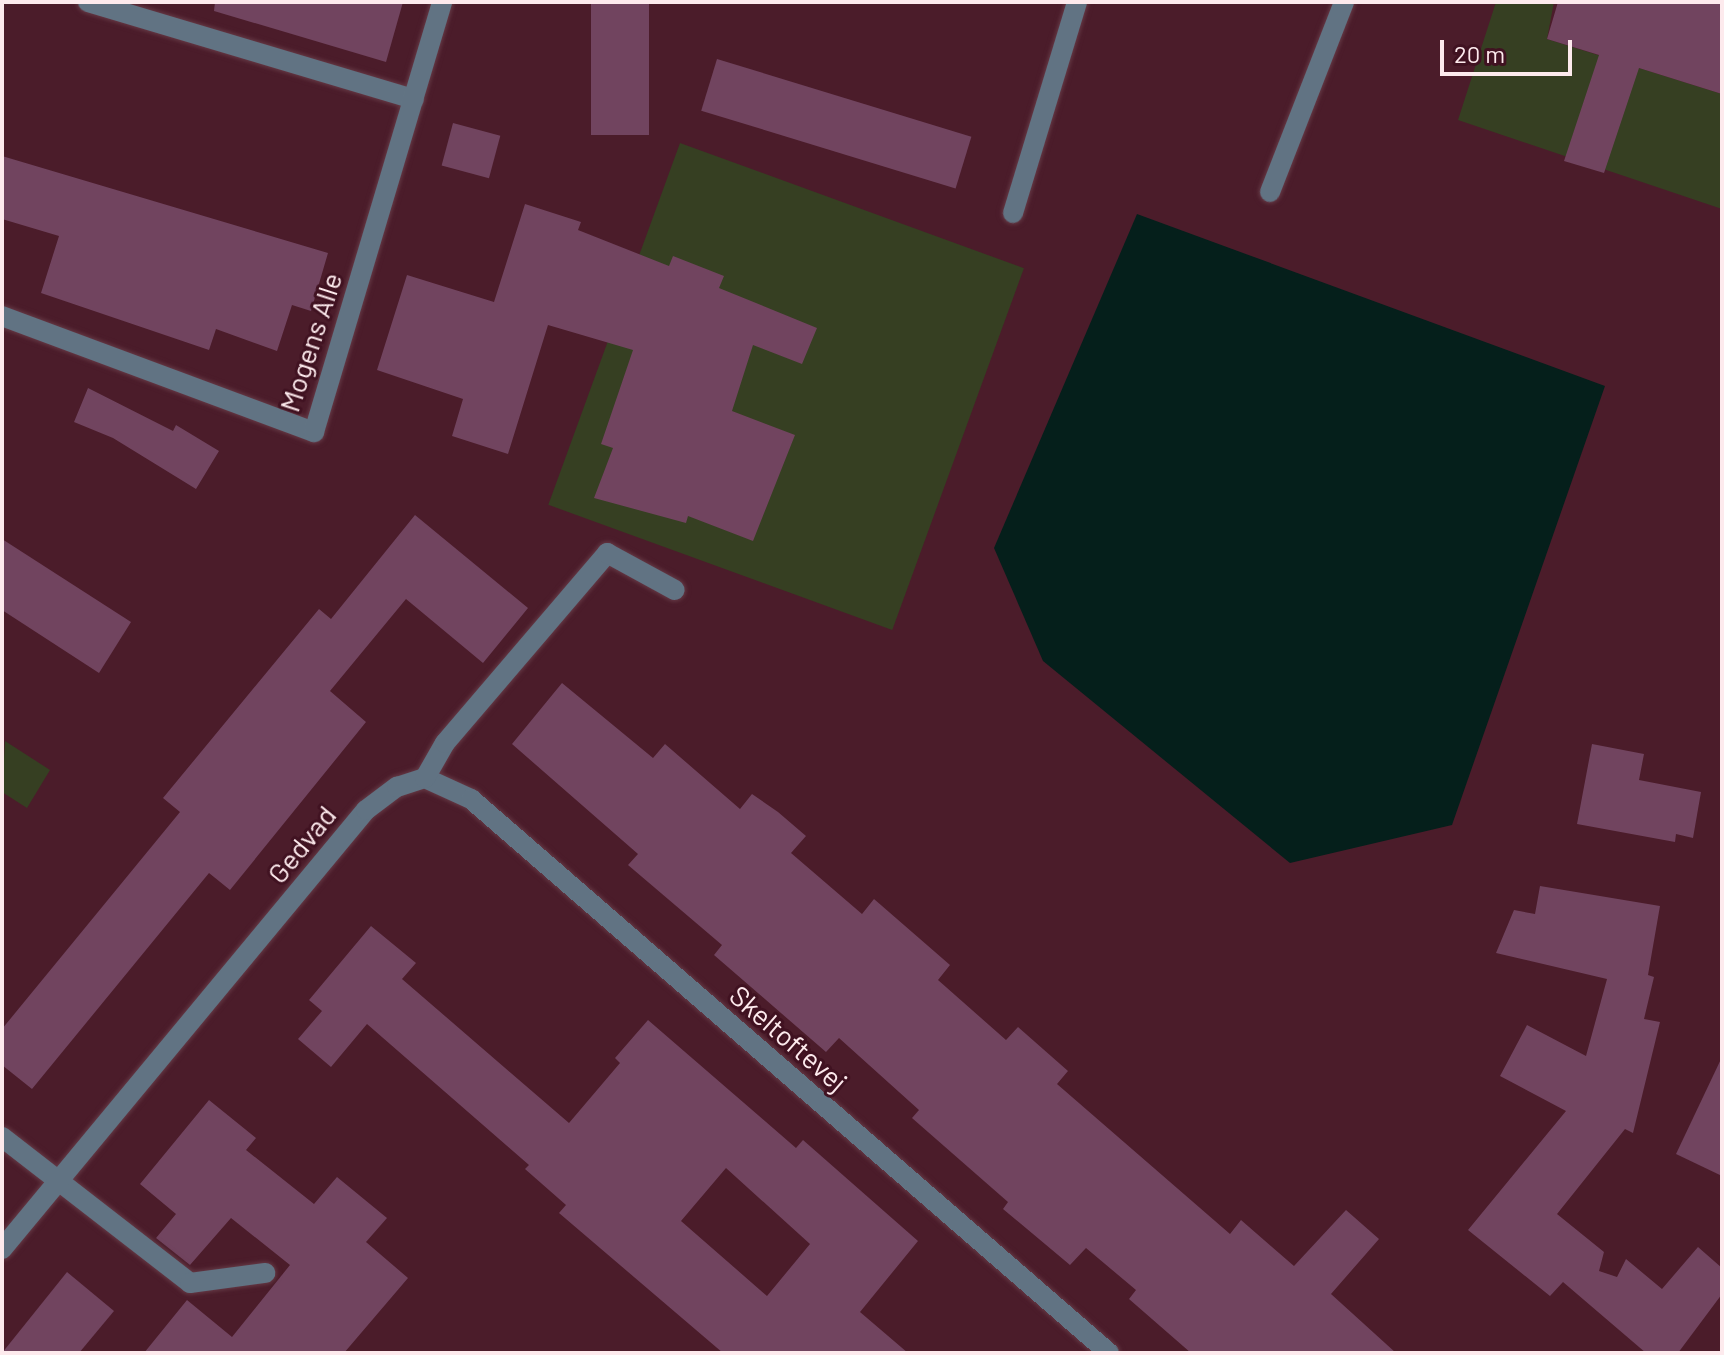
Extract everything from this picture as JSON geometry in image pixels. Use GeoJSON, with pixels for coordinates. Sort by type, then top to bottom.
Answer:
{"type":"FeatureCollection","features":[{"type":"Feature","properties":{"kind":"street"},"geometry":{"type":"LineString","coordinates":[[88,2],[414,99]]}},
{"type":"Feature","properties":{"kind":"street","name":"Mogens Alle"},"geometry":{"type":"LineString","coordinates":[[2,316],[314,432],[442,2]]}},
{"type":"Feature","properties":{"kind":"street"},"geometry":{"type":"LineString","coordinates":[[1013,213],[1077,2]]}},
{"type":"Feature","properties":{"kind":"street"},"geometry":{"type":"LineString","coordinates":[[1270,192],[1344,2]]}},
{"type":"Feature","properties":{"kind":"street"},"geometry":{"type":"LineString","coordinates":[[425,778],[445,743],[607,553],[675,590]]}},
{"type":"Feature","properties":{"kind":"street","name":"Gedvad"},"geometry":{"type":"LineString","coordinates":[[2,1249],[366,810],[397,787],[425,778]]}},
{"type":"Feature","properties":{"kind":"street","name":"Skeltoftevej"},"geometry":{"type":"LineString","coordinates":[[425,778],[471,799],[1109,1353]]}},
{"type":"Feature","properties":{"kind":"street"},"geometry":{"type":"LineString","coordinates":[[2,1137],[190,1283],[265,1273]]}},
{"type":"Feature","properties":{"kind":"green space"},"geometry":{"type":"Polygon","coordinates":[[[1496,2],[1554,2],[1547,39],[1722,94],[1722,209],[1458,120],[1496,2]]]}},
{"type":"Feature","properties":{"kind":"green space"},"geometry":{"type":"Polygon","coordinates":[[[680,143],[1024,268],[892,630],[548,505],[680,143]]]}},
{"type":"Feature","properties":{"kind":"green space"},"geometry":{"type":"Polygon","coordinates":[[[5,741],[50,770],[27,808],[2,792],[5,741]]]}},
{"type":"Feature","properties":{"kind":"shaded area"},"geometry":{"type":"Polygon","coordinates":[[[1137,214],[1605,386],[1452,825],[1290,863],[1043,661],[994,548],[1137,214]]]}},
{"type":"Feature","properties":{"kind":"building"},"geometry":{"type":"Polygon","coordinates":[[[215,2],[403,2],[386,62],[214,11],[215,2]]]}},
{"type":"Feature","properties":{"kind":"building"},"geometry":{"type":"Polygon","coordinates":[[[591,2],[649,2],[649,135],[591,135],[591,2]]]}},
{"type":"Feature","properties":{"kind":"building"},"geometry":{"type":"Polygon","coordinates":[[[1558,2],[1722,2],[1722,94],[1639,68],[1604,173],[1564,161],[1599,55],[1547,39],[1558,2]]]}},
{"type":"Feature","properties":{"kind":"building"},"geometry":{"type":"Polygon","coordinates":[[[717,59],[971,137],[956,188],[701,111],[717,59]]]}},
{"type":"Feature","properties":{"kind":"building"},"geometry":{"type":"Polygon","coordinates":[[[453,123],[500,136],[489,178],[442,166],[453,123]]]}},
{"type":"Feature","properties":{"kind":"building"},"geometry":{"type":"Polygon","coordinates":[[[2,156],[328,253],[311,311],[292,305],[277,351],[216,329],[209,350],[41,293],[59,236],[2,219],[2,156]]]}},
{"type":"Feature","properties":{"kind":"building"},"geometry":{"type":"Polygon","coordinates":[[[525,204],[581,222],[578,230],[669,266],[673,256],[724,276],[719,288],[817,328],[802,364],[753,345],[732,411],[795,435],[753,541],[688,516],[686,523],[594,498],[613,448],[601,444],[633,350],[548,325],[508,454],[452,436],[463,399],[377,370],[407,275],[494,302],[525,204]]]}},
{"type":"Feature","properties":{"kind":"building"},"geometry":{"type":"Polygon","coordinates":[[[88,388],[173,431],[176,425],[219,451],[196,489],[113,438],[74,422],[88,388]]]}},
{"type":"Feature","properties":{"kind":"building"},"geometry":{"type":"Polygon","coordinates":[[[415,515],[528,608],[483,663],[406,599],[330,691],[366,722],[230,890],[209,873],[32,1089],[2,1065],[2,1029],[180,812],[163,798],[319,609],[331,619],[415,515]]]}},
{"type":"Feature","properties":{"kind":"building"},"geometry":{"type":"Polygon","coordinates":[[[2,539],[131,622],[99,673],[2,610],[2,539]]]}},
{"type":"Feature","properties":{"kind":"building"},"geometry":{"type":"Polygon","coordinates":[[[562,683],[653,758],[665,744],[740,809],[752,794],[778,812],[806,836],[791,853],[862,914],[874,899],[950,965],[938,980],[1006,1040],[1018,1027],[1068,1071],[1057,1084],[1230,1234],[1241,1220],[1294,1266],[1346,1210],[1379,1239],[1331,1294],[1396,1353],[1191,1353],[1129,1299],[1136,1290],[1086,1248],[1070,1265],[1003,1209],[1008,1202],[912,1118],[919,1110],[839,1038],[826,1052],[714,955],[722,945],[628,865],[638,854],[512,744],[562,683]]]}},
{"type":"Feature","properties":{"kind":"building"},"geometry":{"type":"Polygon","coordinates":[[[1592,744],[1644,754],[1639,780],[1701,792],[1693,838],[1676,834],[1675,842],[1577,824],[1592,744]]]}},
{"type":"Feature","properties":{"kind":"building"},"geometry":{"type":"Polygon","coordinates":[[[1540,886],[1660,906],[1648,975],[1654,977],[1644,1019],[1660,1022],[1633,1133],[1625,1129],[1557,1214],[1604,1252],[1599,1271],[1617,1277],[1626,1259],[1662,1289],[1698,1247],[1722,1268],[1722,1294],[1678,1353],[1646,1353],[1563,1282],[1550,1296],[1468,1230],[1566,1111],[1500,1076],[1527,1025],[1586,1056],[1607,979],[1496,953],[1514,910],[1535,914],[1540,886]]]}},
{"type":"Feature","properties":{"kind":"building"},"geometry":{"type":"Polygon","coordinates":[[[371,926],[416,963],[402,979],[569,1123],[620,1063],[615,1058],[648,1020],[796,1148],[803,1140],[918,1241],[860,1312],[908,1353],[723,1353],[559,1213],[566,1205],[525,1169],[529,1165],[367,1024],[331,1067],[298,1039],[322,1011],[309,1000],[371,926]],[[726,1168],[681,1221],[767,1296],[810,1244],[726,1168]]]}},
{"type":"Feature","properties":{"kind":"building"},"geometry":{"type":"Polygon","coordinates":[[[1722,1057],[1722,1176],[1676,1154],[1722,1057]]]}},
{"type":"Feature","properties":{"kind":"building"},"geometry":{"type":"Polygon","coordinates":[[[209,1100],[256,1138],[246,1150],[314,1204],[337,1177],[387,1218],[366,1242],[408,1278],[344,1353],[144,1353],[187,1300],[232,1337],[290,1265],[231,1218],[190,1265],[156,1238],[176,1214],[140,1184],[209,1100]]]}},
{"type":"Feature","properties":{"kind":"building"},"geometry":{"type":"Polygon","coordinates":[[[67,1272],[114,1311],[79,1353],[2,1353],[67,1272]]]}}]}
